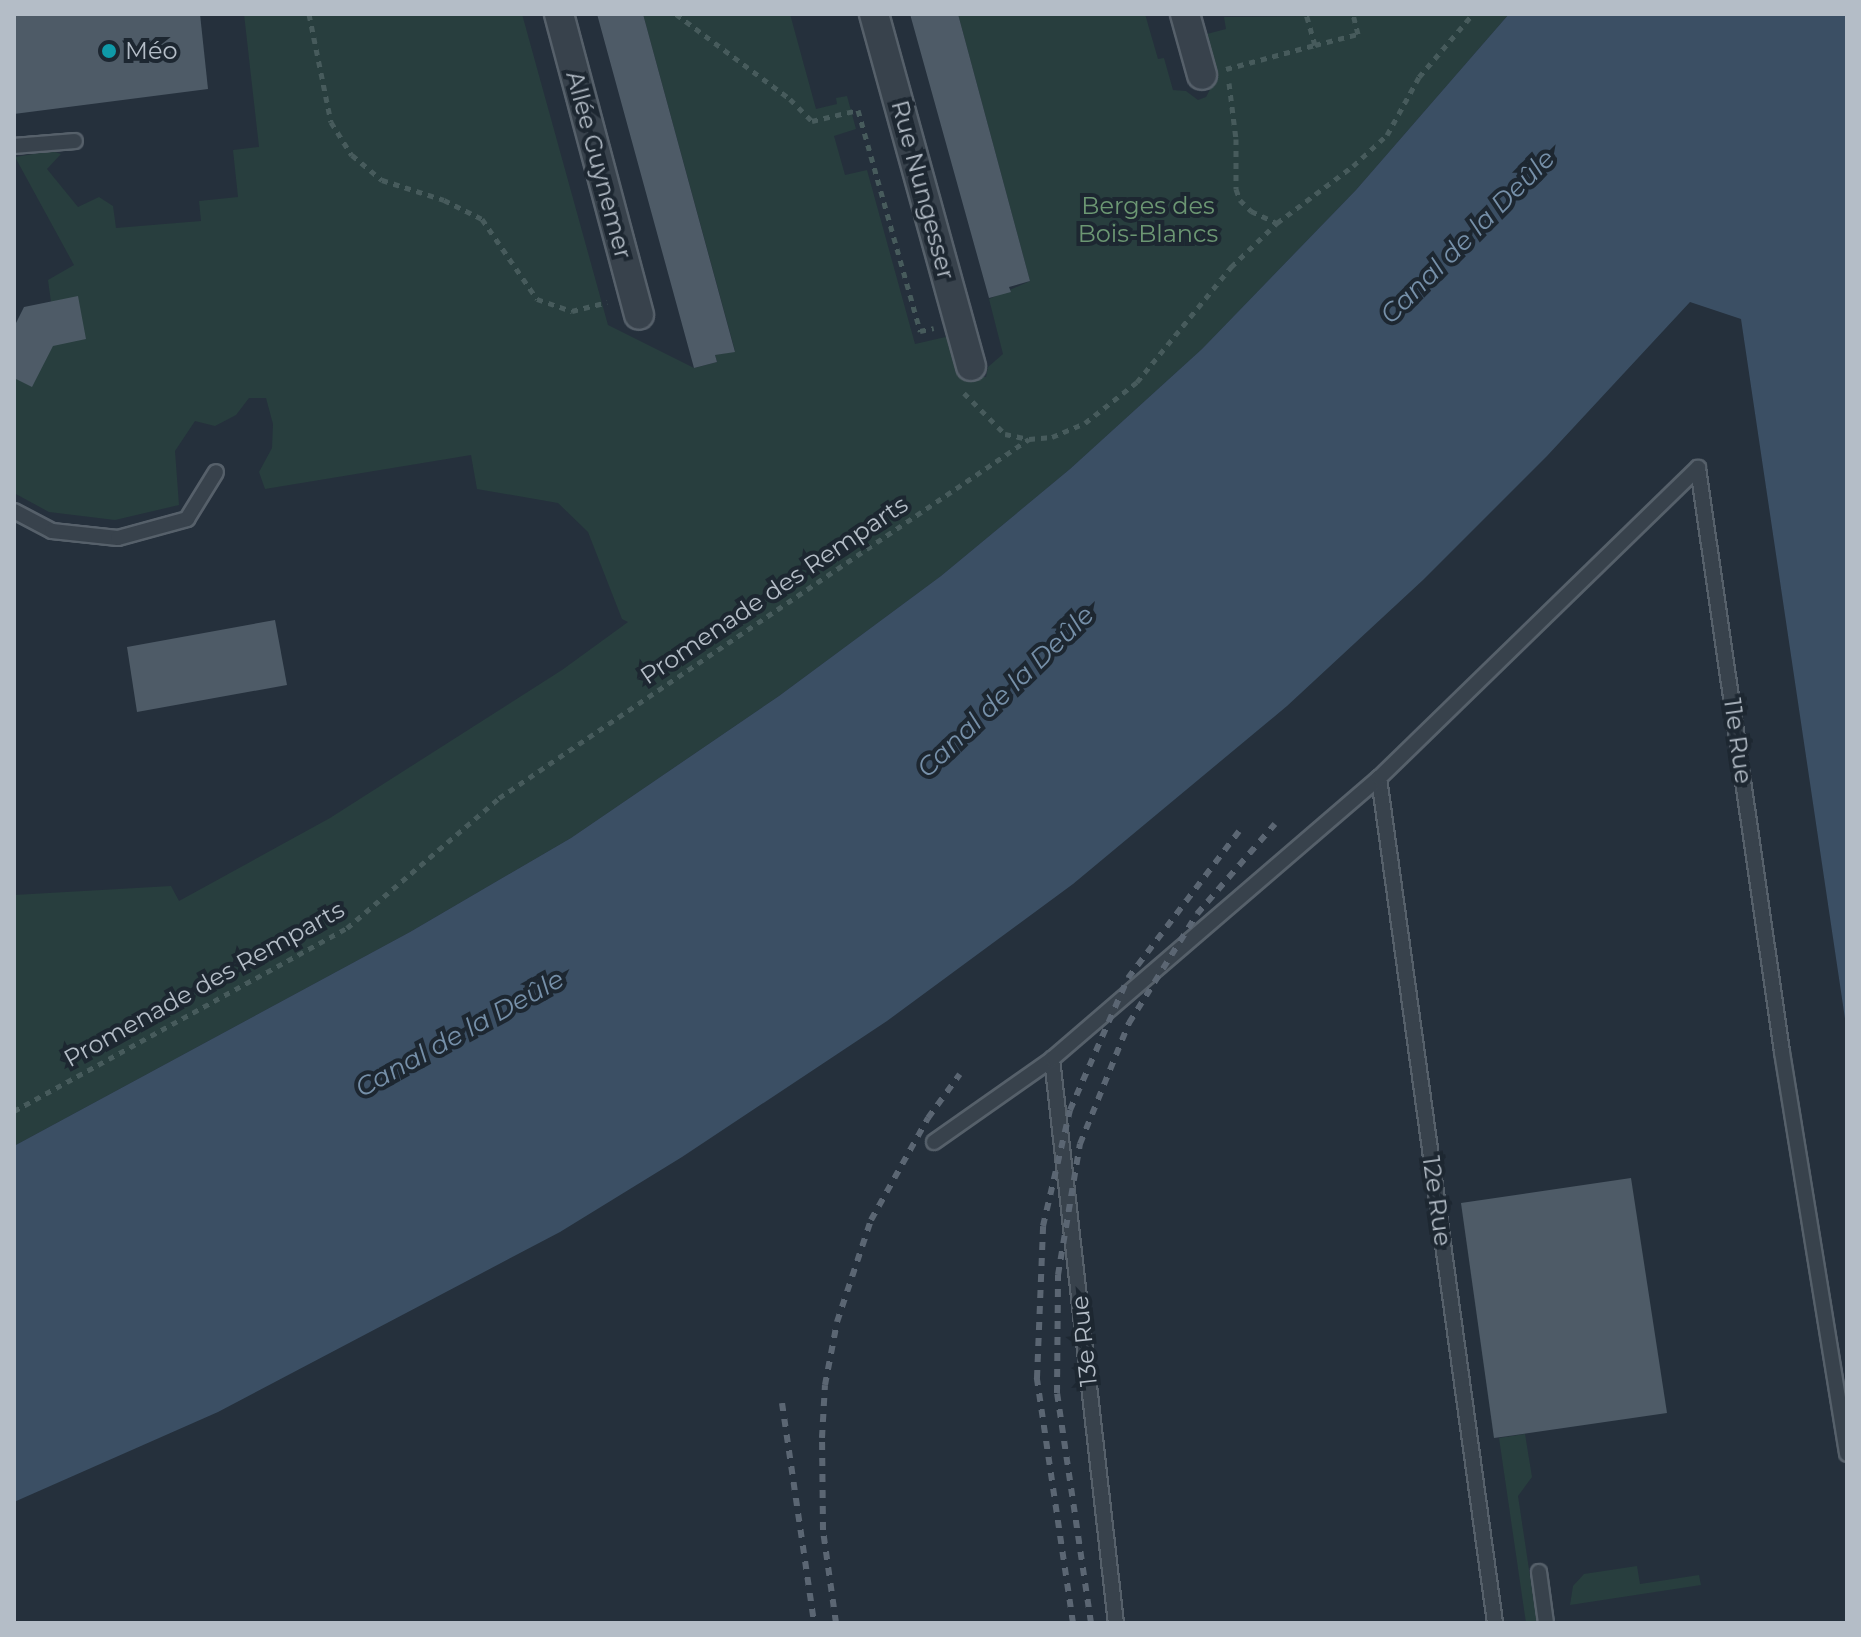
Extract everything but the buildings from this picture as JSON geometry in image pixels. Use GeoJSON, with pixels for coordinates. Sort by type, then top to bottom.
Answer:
{"type":"FeatureCollection","features":[{"type":"Feature","properties":{"kind":"street","name":"Allée Guynemer"},"geometry":{"type":"LineString","coordinates":[[559,14],[637,306]]}},
{"type":"Feature","properties":{"kind":"street","name":"Rue Nungesser"},"geometry":{"type":"LineString","coordinates":[[874,14],[963,374]]}},
{"type":"Feature","properties":{"kind":"street"},"geometry":{"type":"LineString","coordinates":[[1185,14],[1214,72]]}},
{"type":"Feature","properties":{"kind":"lane"},"geometry":{"type":"LineString","coordinates":[[14,146],[75,141]]}},
{"type":"Feature","properties":{"kind":"lane","name":"11e Rue"},"geometry":{"type":"LineString","coordinates":[[1379,778],[1698,468],[1782,1052],[1847,1454]]}},
{"type":"Feature","properties":{"kind":"lane"},"geometry":{"type":"LineString","coordinates":[[14,511],[52,531],[118,538],[187,519],[216,472]]}},
{"type":"Feature","properties":{"kind":"lane"},"geometry":{"type":"LineString","coordinates":[[934,1142],[1052,1059],[1379,778]]}},
{"type":"Feature","properties":{"kind":"lane","name":"12e Rue"},"geometry":{"type":"LineString","coordinates":[[1379,778],[1495,1623]]}},
{"type":"Feature","properties":{"kind":"lane","name":"13e Rue"},"geometry":{"type":"LineString","coordinates":[[1052,1059],[1116,1623]]}},
{"type":"Feature","properties":{"kind":"lane"},"geometry":{"type":"LineString","coordinates":[[1539,1572],[1546,1623]]}},
{"type":"Feature","properties":{"kind":"path"},"geometry":{"type":"LineString","coordinates":[[309,14],[331,122],[352,155],[382,180],[444,200],[482,219],[537,299],[572,311],[637,306]]}},
{"type":"Feature","properties":{"kind":"path"},"geometry":{"type":"LineString","coordinates":[[676,14],[790,99],[812,121],[858,110],[920,331],[941,327]]}},
{"type":"Feature","properties":{"kind":"path"},"geometry":{"type":"LineString","coordinates":[[1306,14],[1315,45]]}},
{"type":"Feature","properties":{"kind":"path"},"geometry":{"type":"LineString","coordinates":[[1277,223],[1251,211],[1240,200],[1236,189],[1235,125],[1214,72],[1358,34],[1353,14]]}},
{"type":"Feature","properties":{"kind":"path","name":"Promenade des Remparts"},"geometry":{"type":"LineString","coordinates":[[14,1111],[347,928],[499,798],[1029,439],[1052,437],[1085,423],[1137,382],[1231,267],[1277,223],[1353,166],[1387,135],[1419,77],[1473,14]]}},
{"type":"Feature","properties":{"kind":"path"},"geometry":{"type":"LineString","coordinates":[[963,374],[1005,434],[1029,439]]}},
{"type":"Feature","properties":{"kind":"green space","name":"Berges des Bois-Blancs"},"geometry":{"type":"Polygon","coordinates":[[[244,14],[522,14],[608,325],[694,368],[717,362],[715,355],[735,351],[643,14],[790,14],[816,109],[837,104],[836,98],[847,96],[856,129],[834,136],[845,175],[867,170],[915,344],[950,336],[976,377],[986,377],[988,367],[1003,354],[989,299],[1030,281],[958,14],[1145,14],[1158,59],[1164,58],[1173,90],[1186,91],[1198,100],[1206,97],[1215,80],[1203,35],[1226,29],[1224,17],[1509,14],[1356,190],[1202,349],[1070,469],[941,576],[779,696],[571,838],[410,932],[14,1146],[14,895],[171,886],[179,901],[330,818],[562,670],[628,622],[622,619],[588,532],[558,503],[477,489],[471,455],[265,489],[259,472],[272,448],[273,424],[266,398],[249,398],[236,415],[215,426],[195,421],[175,451],[179,505],[115,520],[49,512],[14,493],[14,378],[51,302],[48,280],[74,265],[15,157],[52,151],[61,154],[47,169],[78,207],[99,197],[113,206],[116,228],[201,221],[199,201],[238,197],[233,150],[259,147],[244,14]]]}},
{"type":"Feature","properties":{"kind":"green space"},"geometry":{"type":"Polygon","coordinates":[[[1525,1434],[1532,1477],[1518,1496],[1537,1623],[1526,1623],[1499,1438],[1525,1434]]]}},
{"type":"Feature","properties":{"kind":"green space"},"geometry":{"type":"Polygon","coordinates":[[[1637,1566],[1640,1584],[1699,1575],[1701,1585],[1570,1605],[1573,1586],[1584,1574],[1637,1566]]]}},
{"type":"Feature","properties":{"kind":"water","name":"Canal de la Deûle"},"geometry":{"type":"Polygon","coordinates":[[[1509,14],[1847,14],[1847,1032],[1741,319],[1690,302],[1547,456],[1423,580],[1287,706],[1073,884],[887,1021],[682,1157],[560,1232],[218,1412],[14,1502],[14,1146],[410,932],[571,838],[779,696],[941,576],[1070,469],[1202,349],[1356,190],[1509,14]]]}},
{"type":"Feature","properties":{"kind":"railway"},"geometry":{"type":"LineString","coordinates":[[1091,1623],[1057,1393],[1058,1275],[1080,1144],[1129,1023],[1197,914],[1275,824]]}},
{"type":"Feature","properties":{"kind":"railway"},"geometry":{"type":"LineString","coordinates":[[1073,1623],[1037,1378],[1043,1226],[1070,1110],[1128,978],[1239,831]]}},
{"type":"Feature","properties":{"kind":"railway"},"geometry":{"type":"LineString","coordinates":[[836,1623],[823,1530],[822,1438],[825,1385],[837,1322],[871,1220],[928,1118],[960,1074]]}},
{"type":"Feature","properties":{"kind":"railway"},"geometry":{"type":"LineString","coordinates":[[782,1403],[814,1623]]}},
{"type":"Feature","properties":{"kind":"place","name":"Méo"},"geometry":{"type":"Point","coordinates":[109,51]}}]}
